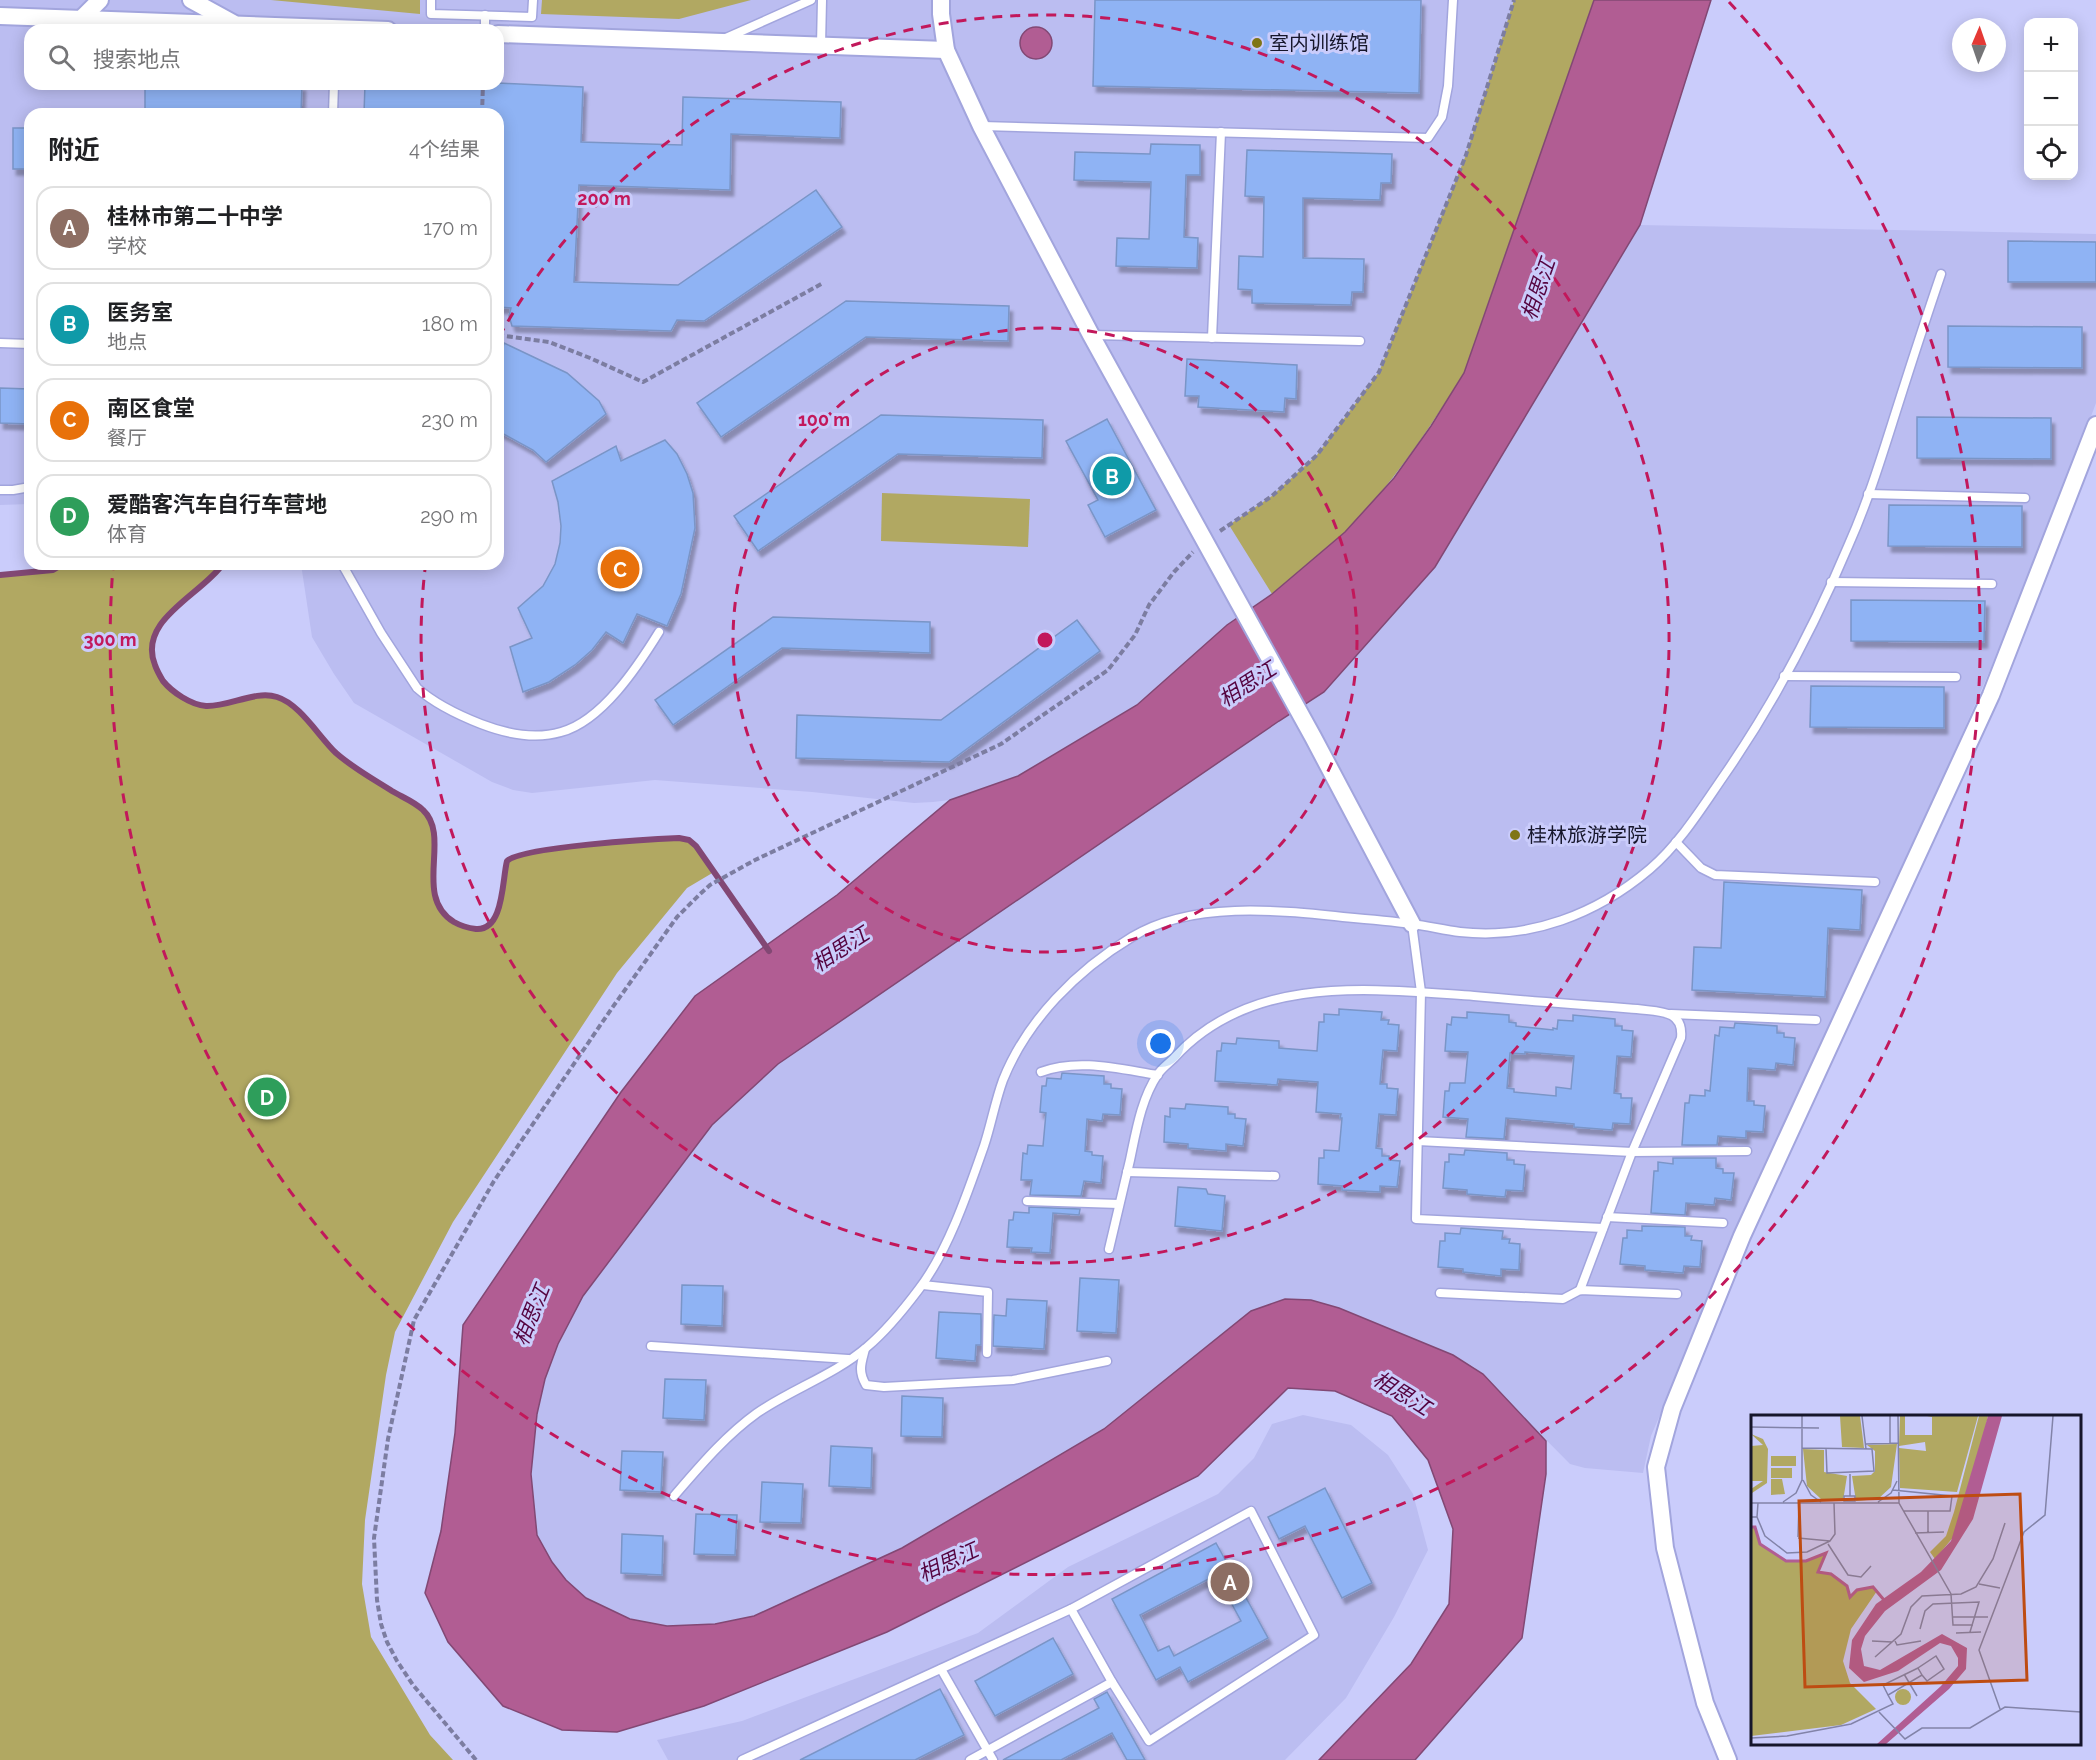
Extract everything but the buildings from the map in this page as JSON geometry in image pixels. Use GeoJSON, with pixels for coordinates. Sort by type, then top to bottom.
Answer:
{"type":"FeatureCollection","features":[{"type":"Feature","properties":{"kind":"street"},"geometry":{"type":"LineString","coordinates":[[81,19],[100,0]]}},
{"type":"Feature","properties":{"kind":"street"},"geometry":{"type":"LineString","coordinates":[[191,0],[235,24]]}},
{"type":"Feature","properties":{"kind":"street"},"geometry":{"type":"LineString","coordinates":[[941,0],[946,50],[981,126],[1091,335],[1313,737],[1412,924]]}},
{"type":"Feature","properties":{"kind":"street"},"geometry":{"type":"LineString","coordinates":[[0,16],[211,24]]}},
{"type":"Feature","properties":{"kind":"street"},"geometry":{"type":"LineString","coordinates":[[504,34],[946,50]]}},
{"type":"Feature","properties":{"kind":"street"},"geometry":{"type":"LineString","coordinates":[[1728,1760],[1705,1703],[1665,1548],[1656,1467],[1664,1436],[1672,1409],[1742,1236],[1991,695],[2096,425]]}},
{"type":"Feature","properties":{"kind":"lane"},"geometry":{"type":"LineString","coordinates":[[431,0],[431,14],[532,17],[532,0]]}},
{"type":"Feature","properties":{"kind":"lane"},"geometry":{"type":"LineString","coordinates":[[717,42],[811,0]]}},
{"type":"Feature","properties":{"kind":"lane"},"geometry":{"type":"LineString","coordinates":[[821,45],[822,0]]}},
{"type":"Feature","properties":{"kind":"lane"},"geometry":{"type":"LineString","coordinates":[[981,126],[1428,138],[1442,117],[1448,86],[1453,0]]}},
{"type":"Feature","properties":{"kind":"lane"},"geometry":{"type":"LineString","coordinates":[[485,15],[485,24]]}},
{"type":"Feature","properties":{"kind":"lane"},"geometry":{"type":"LineString","coordinates":[[333,108],[334,90]]}},
{"type":"Feature","properties":{"kind":"lane"},"geometry":{"type":"LineString","coordinates":[[1212,338],[1221,132]]}},
{"type":"Feature","properties":{"kind":"lane"},"geometry":{"type":"LineString","coordinates":[[674,1496],[722,1442],[741,1425],[763,1409],[865,1349],[886,1329],[923,1285],[950,1236],[984,1145],[1001,1084],[1026,1036],[1055,999],[1093,962],[1136,934],[1156,924],[1207,913],[1235,910],[1309,914],[1486,934],[1532,930],[1579,915],[1650,869],[1676,842],[1736,759],[1765,713],[1831,582],[1850,543],[1868,494],[1941,274]]}},
{"type":"Feature","properties":{"kind":"lane"},"geometry":{"type":"LineString","coordinates":[[1091,335],[1360,341]]}},
{"type":"Feature","properties":{"kind":"lane"},"geometry":{"type":"LineString","coordinates":[[0,343],[24,344]]}},
{"type":"Feature","properties":{"kind":"lane"},"geometry":{"type":"LineString","coordinates":[[0,490],[24,487]]}},
{"type":"Feature","properties":{"kind":"lane"},"geometry":{"type":"LineString","coordinates":[[1868,494],[2025,498]]}},
{"type":"Feature","properties":{"kind":"lane"},"geometry":{"type":"LineString","coordinates":[[345,570],[381,633],[417,688],[439,704],[467,718],[520,735],[539,736],[562,732],[584,722],[623,684],[659,632]]}},
{"type":"Feature","properties":{"kind":"lane"},"geometry":{"type":"LineString","coordinates":[[1831,582],[1992,584]]}},
{"type":"Feature","properties":{"kind":"lane"},"geometry":{"type":"LineString","coordinates":[[1784,676],[1956,676]]}},
{"type":"Feature","properties":{"kind":"lane"},"geometry":{"type":"LineString","coordinates":[[1676,842],[1701,868],[1715,875],[1875,882]]}},
{"type":"Feature","properties":{"kind":"lane"},"geometry":{"type":"LineString","coordinates":[[1412,924],[1421,992],[1416,1219],[1603,1228]]}},
{"type":"Feature","properties":{"kind":"lane"},"geometry":{"type":"LineString","coordinates":[[1109,1249],[1142,1109],[1158,1075],[1184,1046],[1207,1028],[1231,1014],[1261,1003],[1321,991],[1349,989],[1421,992],[1637,1009],[1671,1014],[1816,1020]]}},
{"type":"Feature","properties":{"kind":"lane"},"geometry":{"type":"LineString","coordinates":[[1580,1290],[1632,1152],[1681,1038],[1678,1020],[1671,1014]]}},
{"type":"Feature","properties":{"kind":"lane"},"geometry":{"type":"LineString","coordinates":[[1041,1072],[1051,1068],[1081,1065],[1158,1075]]}},
{"type":"Feature","properties":{"kind":"lane"},"geometry":{"type":"LineString","coordinates":[[1418,1141],[1632,1152],[1747,1151]]}},
{"type":"Feature","properties":{"kind":"lane"},"geometry":{"type":"LineString","coordinates":[[1127,1172],[1275,1176]]}},
{"type":"Feature","properties":{"kind":"lane"},"geometry":{"type":"LineString","coordinates":[[1028,1201],[1119,1204]]}},
{"type":"Feature","properties":{"kind":"lane"},"geometry":{"type":"LineString","coordinates":[[1607,1217],[1722,1223]]}},
{"type":"Feature","properties":{"kind":"lane"},"geometry":{"type":"LineString","coordinates":[[923,1285],[988,1292],[987,1353]]}},
{"type":"Feature","properties":{"kind":"lane"},"geometry":{"type":"LineString","coordinates":[[1440,1293],[1563,1299],[1580,1290],[1677,1294]]}},
{"type":"Feature","properties":{"kind":"lane"},"geometry":{"type":"LineString","coordinates":[[651,1346],[849,1359]]}},
{"type":"Feature","properties":{"kind":"lane"},"geometry":{"type":"LineString","coordinates":[[865,1349],[860,1366],[862,1378],[866,1385],[884,1387],[1013,1380],[1107,1361]]}},
{"type":"Feature","properties":{"kind":"lane"},"geometry":{"type":"LineString","coordinates":[[742,1760],[1071,1609],[1251,1511],[1314,1635],[1149,1741],[1112,1682],[1071,1609]]}},
{"type":"Feature","properties":{"kind":"lane"},"geometry":{"type":"LineString","coordinates":[[941,1669],[993,1760]]}},
{"type":"Feature","properties":{"kind":"lane"},"geometry":{"type":"LineString","coordinates":[[970,1760],[1112,1682]]}},
{"type":"Feature","properties":{"kind":"path"},"geometry":{"type":"LineString","coordinates":[[1229,525],[1272,496],[1317,455],[1379,372],[1466,155],[1514,0]]}},
{"type":"Feature","properties":{"kind":"path"},"geometry":{"type":"LineString","coordinates":[[482,108],[483,90]]}},
{"type":"Feature","properties":{"kind":"path"},"geometry":{"type":"LineString","coordinates":[[504,336],[549,342],[643,382],[823,283]]}},
{"type":"Feature","properties":{"kind":"path"},"geometry":{"type":"LineString","coordinates":[[476,1760],[413,1685],[397,1661],[381,1624],[377,1600],[374,1538],[388,1438],[414,1320],[494,1181],[605,1017],[677,917],[710,885],[755,860],[1001,744],[1108,670],[1135,635],[1149,605],[1174,572],[1204,541]]}},
{"type":"Feature","properties":{"kind":"shaded area","name":"桂林旅游学院"},"geometry":{"type":"Polygon","coordinates":[[[0,0],[1594,0],[1431,426],[1435,567],[1640,225],[2096,234],[2096,403],[2032,574],[1904,867],[1704,1312],[1651,1436],[1643,1473],[1585,1468],[1570,1464],[1474,1367],[1453,1355],[1339,1308],[1311,1300],[1285,1299],[1251,1311],[1104,1429],[902,1548],[754,1617],[715,1624],[667,1626],[630,1619],[586,1598],[566,1580],[552,1562],[537,1535],[531,1474],[537,1414],[545,1379],[558,1344],[583,1296],[712,1125],[778,1064],[1278,721],[1226,625],[1137,705],[1018,776],[950,800],[933,802],[914,803],[812,792],[655,780],[532,793],[513,790],[492,782],[354,703],[312,637],[302,570],[504,570],[504,108],[24,108],[24,504],[0,505],[0,0]]]}},
{"type":"Feature","properties":{"kind":"shaded area"},"geometry":{"type":"Polygon","coordinates":[[[271,0],[420,0],[420,14],[271,0]]]}},
{"type":"Feature","properties":{"kind":"shaded area"},"geometry":{"type":"Polygon","coordinates":[[[542,0],[751,0],[679,19],[541,14],[542,0]]]}},
{"type":"Feature","properties":{"kind":"shaded area"},"geometry":{"type":"Polygon","coordinates":[[[1514,0],[1594,0],[1464,373],[1424,435],[1363,513],[1319,556],[1272,594],[1229,525],[1272,496],[1317,455],[1379,372],[1466,155],[1514,0]]]}},
{"type":"Feature","properties":{"kind":"shaded area"},"geometry":{"type":"Polygon","coordinates":[[[882,493],[1030,499],[1028,547],[881,541],[882,493]]]}},
{"type":"Feature","properties":{"kind":"shaded area"},"geometry":{"type":"Polygon","coordinates":[[[53,570],[218,570],[173,610],[158,627],[152,639],[151,652],[162,678],[171,689],[195,704],[207,706],[263,696],[279,698],[303,715],[328,745],[345,760],[419,806],[428,818],[433,832],[435,896],[440,910],[458,924],[483,929],[496,917],[507,861],[517,856],[536,852],[588,845],[679,838],[691,842],[714,872],[687,888],[617,973],[453,1222],[395,1332],[386,1375],[365,1520],[362,1584],[371,1637],[430,1735],[453,1760],[0,1760],[0,575],[53,570]]]}},
{"type":"Feature","properties":{"kind":"shaded area"},"geometry":{"type":"Polygon","coordinates":[[[1303,1415],[1351,1425],[1388,1455],[1413,1494],[1428,1550],[1394,1617],[1346,1698],[1285,1760],[668,1760],[657,1740],[742,1721],[978,1633],[1068,1567],[1218,1494],[1254,1458],[1272,1424],[1303,1415]]]}},
{"type":"Feature","properties":{"kind":"water","name":"相思江"},"geometry":{"type":"Polygon","coordinates":[[[1594,0],[1711,0],[1640,225],[1435,567],[1324,692],[778,1064],[712,1125],[583,1296],[558,1344],[545,1379],[537,1414],[531,1474],[537,1535],[552,1562],[566,1580],[586,1598],[630,1619],[667,1626],[715,1624],[754,1616],[902,1548],[1104,1429],[1251,1311],[1285,1299],[1311,1300],[1339,1308],[1453,1355],[1483,1374],[1546,1441],[1546,1474],[1522,1638],[1415,1760],[1319,1760],[1411,1664],[1449,1604],[1453,1529],[1428,1460],[1392,1416],[1335,1391],[1288,1388],[1198,1476],[887,1632],[704,1706],[617,1732],[562,1730],[503,1706],[448,1642],[425,1593],[441,1531],[455,1433],[463,1325],[621,1092],[695,996],[837,895],[950,800],[1018,776],[1137,705],[1227,625],[1272,594],[1345,532],[1394,478],[1431,426],[1464,373],[1594,0]]]}},
{"type":"Feature","properties":{"kind":"water"},"geometry":{"type":"Polygon","coordinates":[[[1036,27],[1048,31],[1052,43],[1048,55],[1036,59],[1024,55],[1020,43],[1024,31],[1036,27]]]}},
{"type":"Feature","properties":{"kind":"waterway"},"geometry":{"type":"LineString","coordinates":[[0,575],[53,570]]}},
{"type":"Feature","properties":{"kind":"waterway"},"geometry":{"type":"LineString","coordinates":[[218,570],[174,609],[163,621],[155,635],[152,649],[155,665],[163,681],[182,697],[206,706],[251,697],[269,695],[277,697],[294,706],[336,753],[370,778],[420,807],[431,821],[434,835],[433,882],[436,897],[442,911],[454,922],[476,929],[492,922],[500,903],[507,861],[517,856],[560,848],[679,838],[689,840],[696,846],[769,951]]}},
{"type":"Feature","properties":{"kind":"place","name":"室内训练馆"},"geometry":{"type":"Point","coordinates":[1257,43]}},
{"type":"Feature","properties":{"kind":"place","name":"医务室"},"geometry":{"type":"Point","coordinates":[1112,476]}},
{"type":"Feature","properties":{"kind":"place","name":"南区食堂"},"geometry":{"type":"Point","coordinates":[620,569]}},
{"type":"Feature","properties":{"kind":"place","name":"桂林旅游学院"},"geometry":{"type":"Point","coordinates":[1515,835]}},
{"type":"Feature","properties":{"kind":"place","name":"爱酷客汽车自行车营地"},"geometry":{"type":"Point","coordinates":[267,1097]}},
{"type":"Feature","properties":{"kind":"place","name":"桂林市第二十中学"},"geometry":{"type":"Point","coordinates":[1230,1582]}}]}
